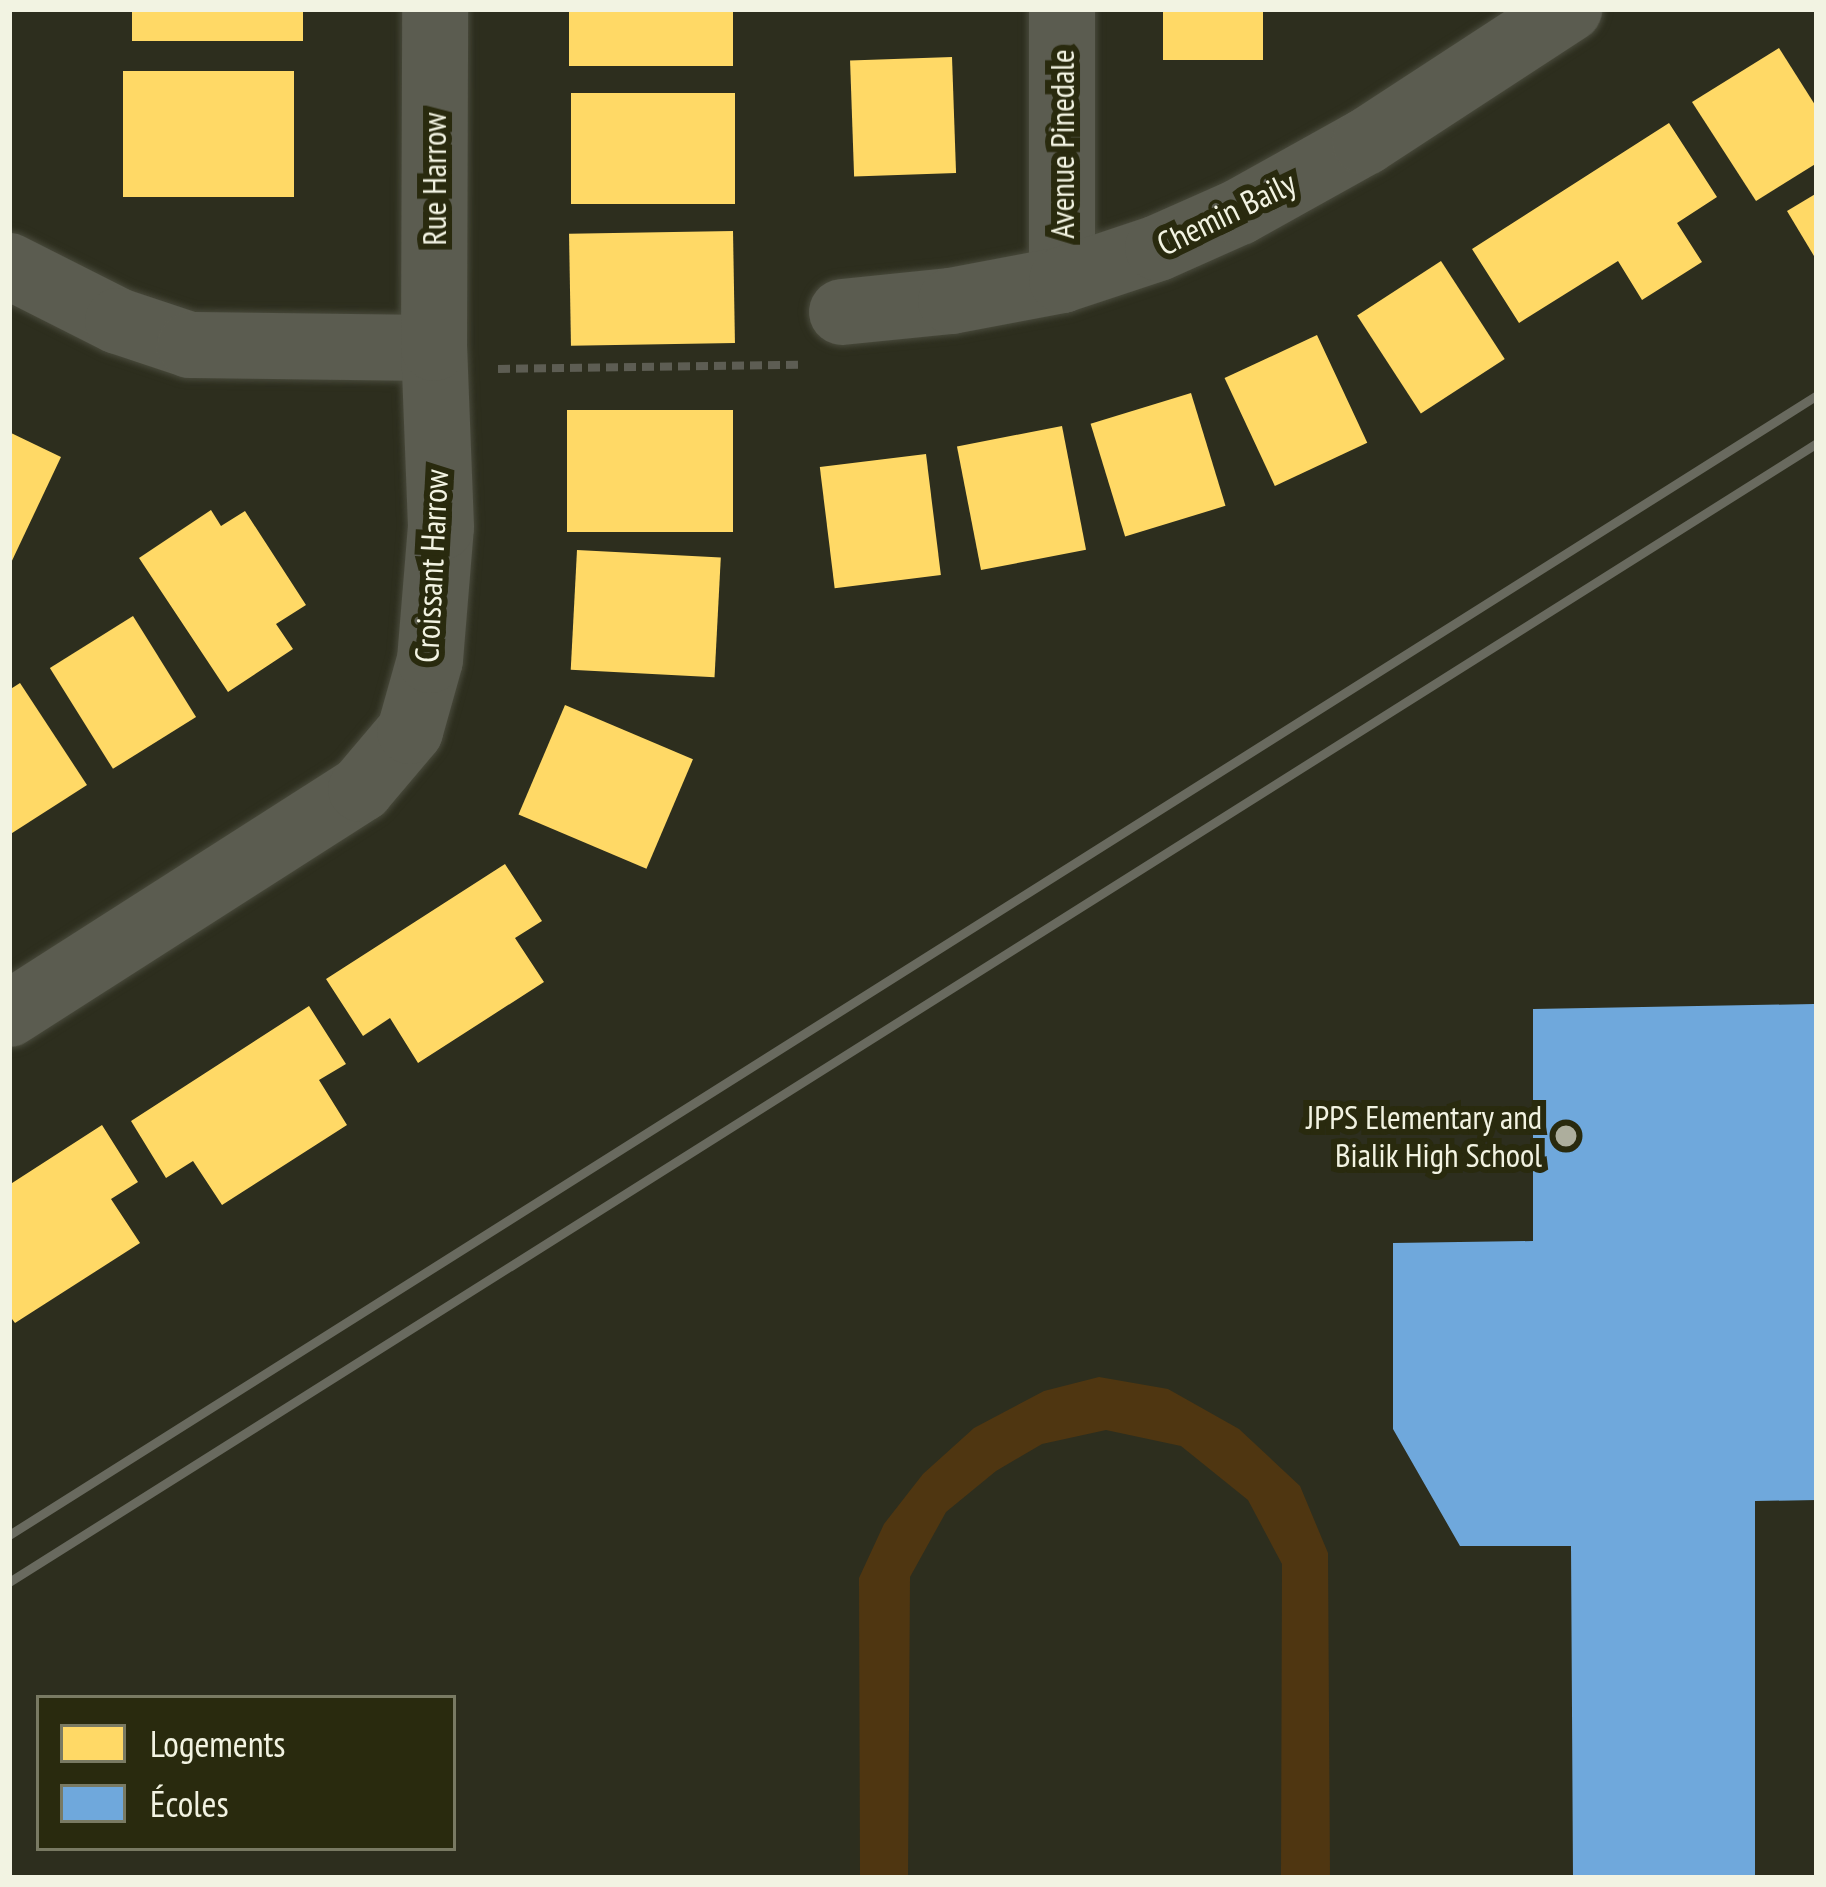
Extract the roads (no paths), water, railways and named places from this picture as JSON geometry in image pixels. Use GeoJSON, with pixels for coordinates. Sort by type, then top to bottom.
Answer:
{"type":"FeatureCollection","features":[{"type":"Feature","properties":{"kind":"street","name":"Rue Harrow"},"geometry":{"type":"LineString","coordinates":[[435,9],[459,358]]}},
{"type":"Feature","properties":{"kind":"street","name":"Avenue Pinedale"},"geometry":{"type":"LineString","coordinates":[[1062,9],[1062,280]]}},
{"type":"Feature","properties":{"kind":"street","name":"Chemin Baily"},"geometry":{"type":"LineString","coordinates":[[842,311],[951,301],[1062,280],[1158,248],[1239,212],[1365,142],[1569,9]]}},
{"type":"Feature","properties":{"kind":"street"},"geometry":{"type":"LineString","coordinates":[[9,266],[118,321],[190,345],[459,358]]}},
{"type":"Feature","properties":{"kind":"street","name":"Croissant Harrow"},"geometry":{"type":"LineString","coordinates":[[9,1014],[361,789],[410,731],[430,660],[459,358]]}},
{"type":"Feature","properties":{"kind":"railway"},"geometry":{"type":"LineString","coordinates":[[9,1535],[1817,395]]}},
{"type":"Feature","properties":{"kind":"railway"},"geometry":{"type":"LineString","coordinates":[[9,1582],[1817,443]]}},
{"type":"Feature","properties":{"kind":"place","name":"JPPS Elementary and Bialik High School"},"geometry":{"type":"Point","coordinates":[1566,1136]}}]}
